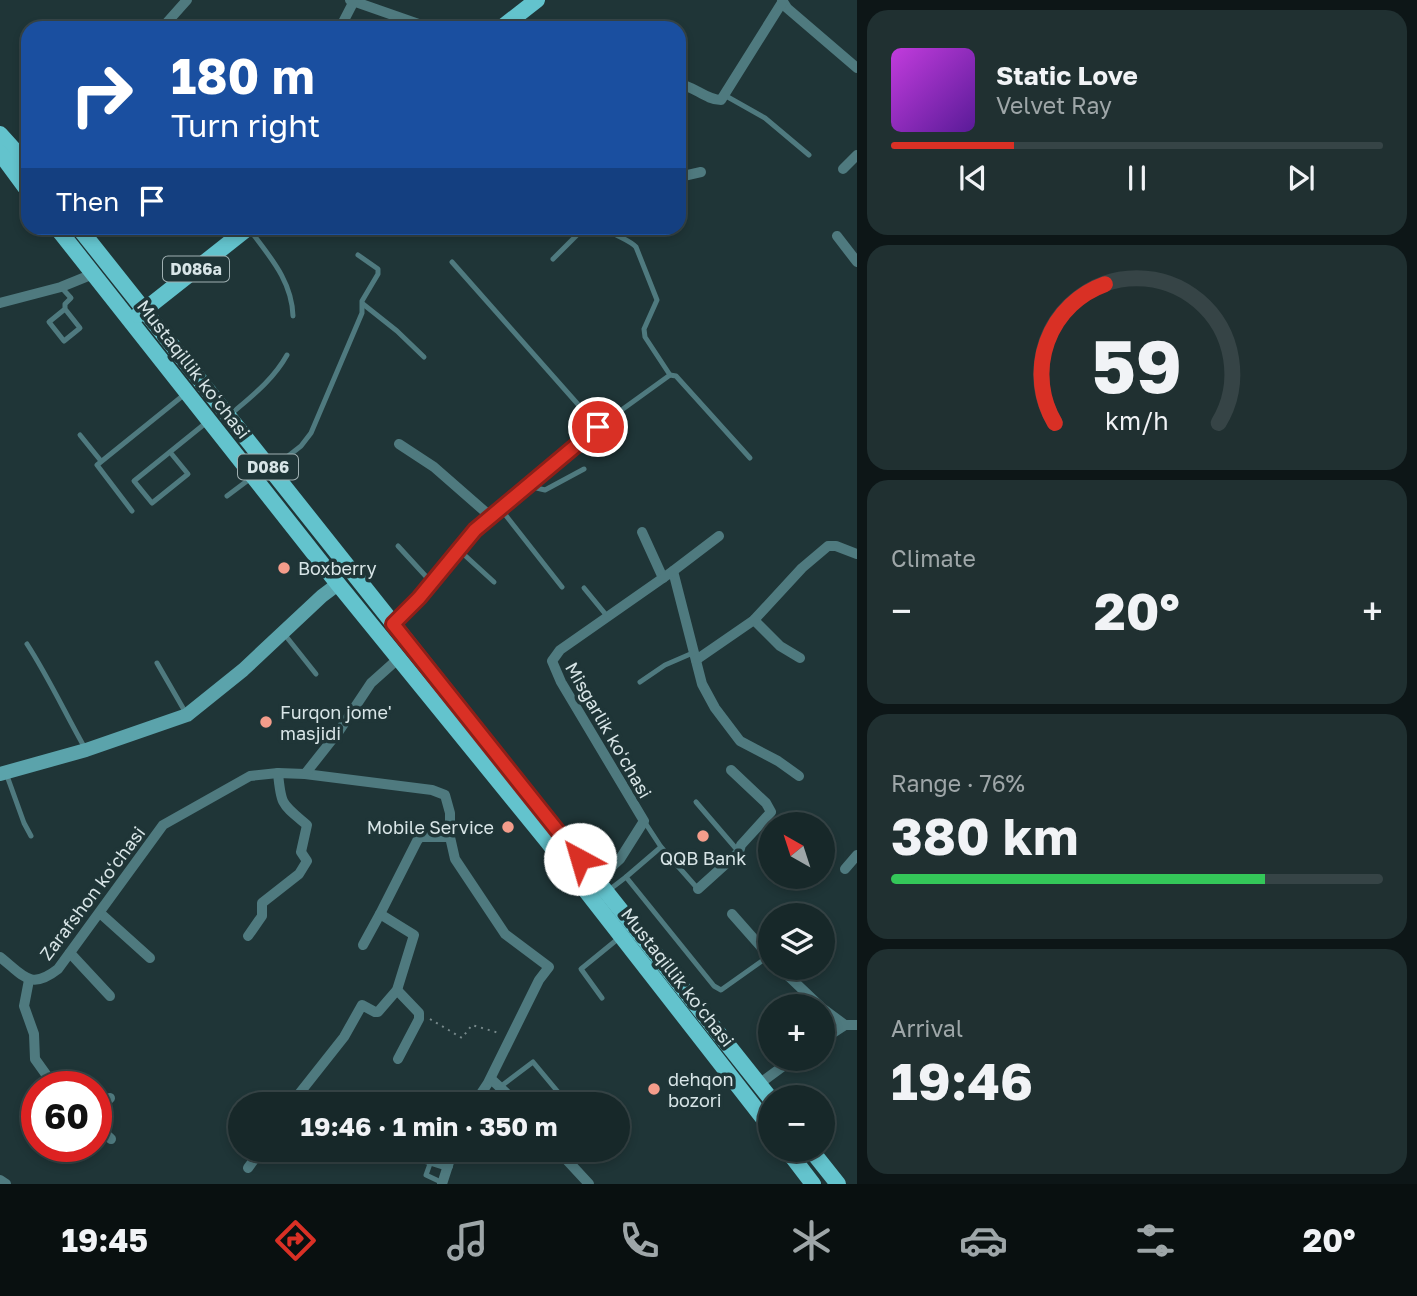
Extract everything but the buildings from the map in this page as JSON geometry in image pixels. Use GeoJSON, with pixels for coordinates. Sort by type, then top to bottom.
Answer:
{"type":"FeatureCollection","features":[{"type":"Feature","properties":{"kind":"main road"},"geometry":{"type":"LineString","coordinates":[[510,21],[537,0]]}},
{"type":"Feature","properties":{"kind":"main road"},"geometry":{"type":"LineString","coordinates":[[0,134],[21,158]]}},
{"type":"Feature","properties":{"kind":"main road"},"geometry":{"type":"LineString","coordinates":[[0,153],[21,182]]}},
{"type":"Feature","properties":{"kind":"main road","name":"Mustaqillik koʻchasi"},"geometry":{"type":"LineString","coordinates":[[62,235],[758,1112]]}},
{"type":"Feature","properties":{"kind":"main road","name":"Mustaqillik koʻchasi"},"geometry":{"type":"LineString","coordinates":[[85,235],[759,1084]]}},
{"type":"Feature","properties":{"kind":"main road","name":"D086a"},"geometry":{"type":"LineString","coordinates":[[131,320],[239,235]]}},
{"type":"Feature","properties":{"kind":"main road"},"geometry":{"type":"LineString","coordinates":[[796,1162],[813,1184]]}},
{"type":"Feature","properties":{"kind":"main road"},"geometry":{"type":"LineString","coordinates":[[821,1162],[838,1184]]}},
{"type":"Feature","properties":{"kind":"street"},"geometry":{"type":"LineString","coordinates":[[168,21],[187,0]]}},
{"type":"Feature","properties":{"kind":"street"},"geometry":{"type":"LineString","coordinates":[[343,21],[352,1],[410,21]]}},
{"type":"Feature","properties":{"kind":"street"},"geometry":{"type":"LineString","coordinates":[[686,85],[715,100],[726,96],[782,1],[857,68]]}},
{"type":"Feature","properties":{"kind":"street"},"geometry":{"type":"LineString","coordinates":[[843,169],[857,155]]}},
{"type":"Feature","properties":{"kind":"street"},"geometry":{"type":"LineString","coordinates":[[686,175],[701,172]]}},
{"type":"Feature","properties":{"kind":"street"},"geometry":{"type":"LineString","coordinates":[[837,236],[857,261]]}},
{"type":"Feature","properties":{"kind":"street"},"geometry":{"type":"LineString","coordinates":[[0,303],[61,287],[93,274]]}},
{"type":"Feature","properties":{"kind":"street"},"geometry":{"type":"LineString","coordinates":[[399,444],[434,467],[490,516]]}},
{"type":"Feature","properties":{"kind":"street"},"geometry":{"type":"LineString","coordinates":[[393,624],[432,583],[475,530],[528,486]]}},
{"type":"Feature","properties":{"kind":"street"},"geometry":{"type":"LineString","coordinates":[[642,532],[663,578]]}},
{"type":"Feature","properties":{"kind":"street","name":"Misgarlik koʻchasi"},"geometry":{"type":"LineString","coordinates":[[602,886],[644,821],[552,665],[554,656],[719,536]]}},
{"type":"Feature","properties":{"kind":"street"},"geometry":{"type":"LineString","coordinates":[[695,656],[754,620],[802,568],[828,546],[836,546],[857,554]]}},
{"type":"Feature","properties":{"kind":"street"},"geometry":{"type":"LineString","coordinates":[[673,571],[702,684],[715,708],[740,741],[778,761],[799,776]]}},
{"type":"Feature","properties":{"kind":"street"},"geometry":{"type":"LineString","coordinates":[[3,774],[86,750],[187,715],[243,670],[338,584]]}},
{"type":"Feature","properties":{"kind":"street"},"geometry":{"type":"LineString","coordinates":[[754,620],[780,646],[800,657]]}},
{"type":"Feature","properties":{"kind":"street"},"geometry":{"type":"LineString","coordinates":[[305,774],[339,731],[370,684],[399,658]]}},
{"type":"Feature","properties":{"kind":"street"},"geometry":{"type":"LineString","coordinates":[[698,888],[739,852],[741,845],[771,809],[731,769]]}},
{"type":"Feature","properties":{"kind":"street"},"geometry":{"type":"LineString","coordinates":[[248,936],[262,916],[262,903],[299,874],[307,861],[301,852],[307,827],[281,800],[278,773]]}},
{"type":"Feature","properties":{"kind":"street","name":"Zarafshon koʻchasi"},"geometry":{"type":"LineString","coordinates":[[0,957],[29,980],[44,980],[58,970],[163,825],[250,776],[305,774],[432,790],[445,794],[450,813],[450,837]]}},
{"type":"Feature","properties":{"kind":"street"},"geometry":{"type":"LineString","coordinates":[[363,944],[420,836],[450,837],[455,859],[505,934],[548,967],[482,1092]]}},
{"type":"Feature","properties":{"kind":"street"},"geometry":{"type":"LineString","coordinates":[[845,869],[857,855]]}},
{"type":"Feature","properties":{"kind":"street"},"geometry":{"type":"LineString","coordinates":[[100,913],[150,958]]}},
{"type":"Feature","properties":{"kind":"street"},"geometry":{"type":"LineString","coordinates":[[300,1092],[344,1037],[362,1005],[379,1012],[397,990],[414,935],[380,914]]}},
{"type":"Feature","properties":{"kind":"street"},"geometry":{"type":"LineString","coordinates":[[732,914],[758,944]]}},
{"type":"Feature","properties":{"kind":"street"},"geometry":{"type":"LineString","coordinates":[[70,953],[110,996]]}},
{"type":"Feature","properties":{"kind":"street"},"geometry":{"type":"LineString","coordinates":[[29,980],[24,1006],[34,1034],[35,1059],[44,1071]]}},
{"type":"Feature","properties":{"kind":"street"},"geometry":{"type":"LineString","coordinates":[[793,980],[807,994]]}},
{"type":"Feature","properties":{"kind":"street"},"geometry":{"type":"LineString","coordinates":[[397,990],[419,1013],[398,1059]]}},
{"type":"Feature","properties":{"kind":"street"},"geometry":{"type":"LineString","coordinates":[[835,1018],[845,1025]]}},
{"type":"Feature","properties":{"kind":"street"},"geometry":{"type":"LineString","coordinates":[[835,1032],[845,1025],[857,1025]]}},
{"type":"Feature","properties":{"kind":"street"},"geometry":{"type":"LineString","coordinates":[[759,1084],[777,1071]]}},
{"type":"Feature","properties":{"kind":"street"},"geometry":{"type":"LineString","coordinates":[[491,1079],[505,1092]]}},
{"type":"Feature","properties":{"kind":"street"},"geometry":{"type":"LineString","coordinates":[[248,1168],[252,1162]]}},
{"type":"Feature","properties":{"kind":"street"},"geometry":{"type":"LineString","coordinates":[[434,1162],[448,1166]]}},
{"type":"Feature","properties":{"kind":"street"},"geometry":{"type":"LineString","coordinates":[[442,1183],[449,1162]]}},
{"type":"Feature","properties":{"kind":"street"},"geometry":{"type":"LineString","coordinates":[[569,1162],[589,1184]]}},
{"type":"Feature","properties":{"kind":"street"},"geometry":{"type":"LineString","coordinates":[[0,1180],[6,1184]]}},
{"type":"Feature","properties":{"kind":"lane"},"geometry":{"type":"LineString","coordinates":[[726,96],[765,118],[809,155]]}},
{"type":"Feature","properties":{"kind":"lane"},"geometry":{"type":"LineString","coordinates":[[253,235],[287,284],[293,303],[293,316]]}},
{"type":"Feature","properties":{"kind":"lane"},"geometry":{"type":"LineString","coordinates":[[553,259],[577,235]]}},
{"type":"Feature","properties":{"kind":"lane"},"geometry":{"type":"LineString","coordinates":[[615,235],[632,242],[636,247],[657,300],[644,329],[645,337],[670,375]]}},
{"type":"Feature","properties":{"kind":"lane"},"geometry":{"type":"LineString","coordinates":[[271,470],[301,446],[311,433],[362,313],[364,297],[379,271],[358,255]]}},
{"type":"Feature","properties":{"kind":"lane"},"geometry":{"type":"LineString","coordinates":[[452,262],[598,427]]}},
{"type":"Feature","properties":{"kind":"lane"},"geometry":{"type":"LineString","coordinates":[[61,287],[71,298],[65,304],[65,309],[49,322],[64,341],[80,329],[65,309]]}},
{"type":"Feature","properties":{"kind":"lane"},"geometry":{"type":"LineString","coordinates":[[363,304],[424,357]]}},
{"type":"Feature","properties":{"kind":"lane"},"geometry":{"type":"LineString","coordinates":[[228,416],[261,389],[279,370],[287,355]]}},
{"type":"Feature","properties":{"kind":"lane"},"geometry":{"type":"LineString","coordinates":[[584,469],[545,490],[528,486],[598,427],[670,375],[676,376],[750,458]]}},
{"type":"Feature","properties":{"kind":"lane"},"geometry":{"type":"LineString","coordinates":[[132,511],[97,466],[187,392]]}},
{"type":"Feature","properties":{"kind":"lane"},"geometry":{"type":"LineString","coordinates":[[170,452],[188,474],[152,503],[134,481],[209,420]]}},
{"type":"Feature","properties":{"kind":"lane"},"geometry":{"type":"LineString","coordinates":[[80,435],[101,461]]}},
{"type":"Feature","properties":{"kind":"lane"},"geometry":{"type":"LineString","coordinates":[[227,496],[253,476]]}},
{"type":"Feature","properties":{"kind":"lane"},"geometry":{"type":"LineString","coordinates":[[500,508],[562,587]]}},
{"type":"Feature","properties":{"kind":"lane"},"geometry":{"type":"LineString","coordinates":[[398,546],[432,583]]}},
{"type":"Feature","properties":{"kind":"lane"},"geometry":{"type":"LineString","coordinates":[[459,550],[494,582]]}},
{"type":"Feature","properties":{"kind":"lane"},"geometry":{"type":"LineString","coordinates":[[584,588],[607,617]]}},
{"type":"Feature","properties":{"kind":"lane"},"geometry":{"type":"LineString","coordinates":[[284,632],[316,674]]}},
{"type":"Feature","properties":{"kind":"lane"},"geometry":{"type":"LineString","coordinates":[[27,644],[51,682],[86,750]]}},
{"type":"Feature","properties":{"kind":"lane"},"geometry":{"type":"LineString","coordinates":[[640,682],[664,665],[695,656]]}},
{"type":"Feature","properties":{"kind":"lane"},"geometry":{"type":"LineString","coordinates":[[157,663],[187,715]]}},
{"type":"Feature","properties":{"kind":"lane"},"geometry":{"type":"LineString","coordinates":[[3,774],[31,836]]}},
{"type":"Feature","properties":{"kind":"lane"},"geometry":{"type":"LineString","coordinates":[[696,802],[739,852]]}},
{"type":"Feature","properties":{"kind":"lane"},"geometry":{"type":"LineString","coordinates":[[644,821],[661,847],[698,888]]}},
{"type":"Feature","properties":{"kind":"lane"},"geometry":{"type":"LineString","coordinates":[[602,886],[626,877],[661,847]]}},
{"type":"Feature","properties":{"kind":"lane"},"geometry":{"type":"LineString","coordinates":[[626,877],[714,986],[721,990],[758,965]]}},
{"type":"Feature","properties":{"kind":"lane"},"geometry":{"type":"LineString","coordinates":[[603,998],[581,969],[622,937]]}},
{"type":"Feature","properties":{"kind":"lane"},"geometry":{"type":"LineString","coordinates":[[500,1087],[533,1062],[558,1092]]}},
{"type":"Feature","properties":{"kind":"lane"},"geometry":{"type":"LineString","coordinates":[[430,1162],[426,1175],[442,1183]]}},
{"type":"Feature","properties":{"kind":"path"},"geometry":{"type":"LineString","coordinates":[[419,1013],[462,1038],[472,1025],[510,1038]]}},
{"type":"Feature","properties":{"kind":"place","name":"Boxberry"},"geometry":{"type":"Point","coordinates":[284,568]}},
{"type":"Feature","properties":{"kind":"place","name":"Furqon jome' masjidi"},"geometry":{"type":"Point","coordinates":[266,722]}},
{"type":"Feature","properties":{"kind":"place","name":"Mobile Service"},"geometry":{"type":"Point","coordinates":[508,827]}},
{"type":"Feature","properties":{"kind":"place","name":"QQB Bank"},"geometry":{"type":"Point","coordinates":[703,836]}},
{"type":"Feature","properties":{"kind":"place","name":"dehqon bozori"},"geometry":{"type":"Point","coordinates":[654,1089]}},
{"type":"Feature","properties":{"kind":"route"},"geometry":{"type":"LineString","coordinates":[[580,859],[393,624],[419,598],[475,530],[598,427]]}}]}
